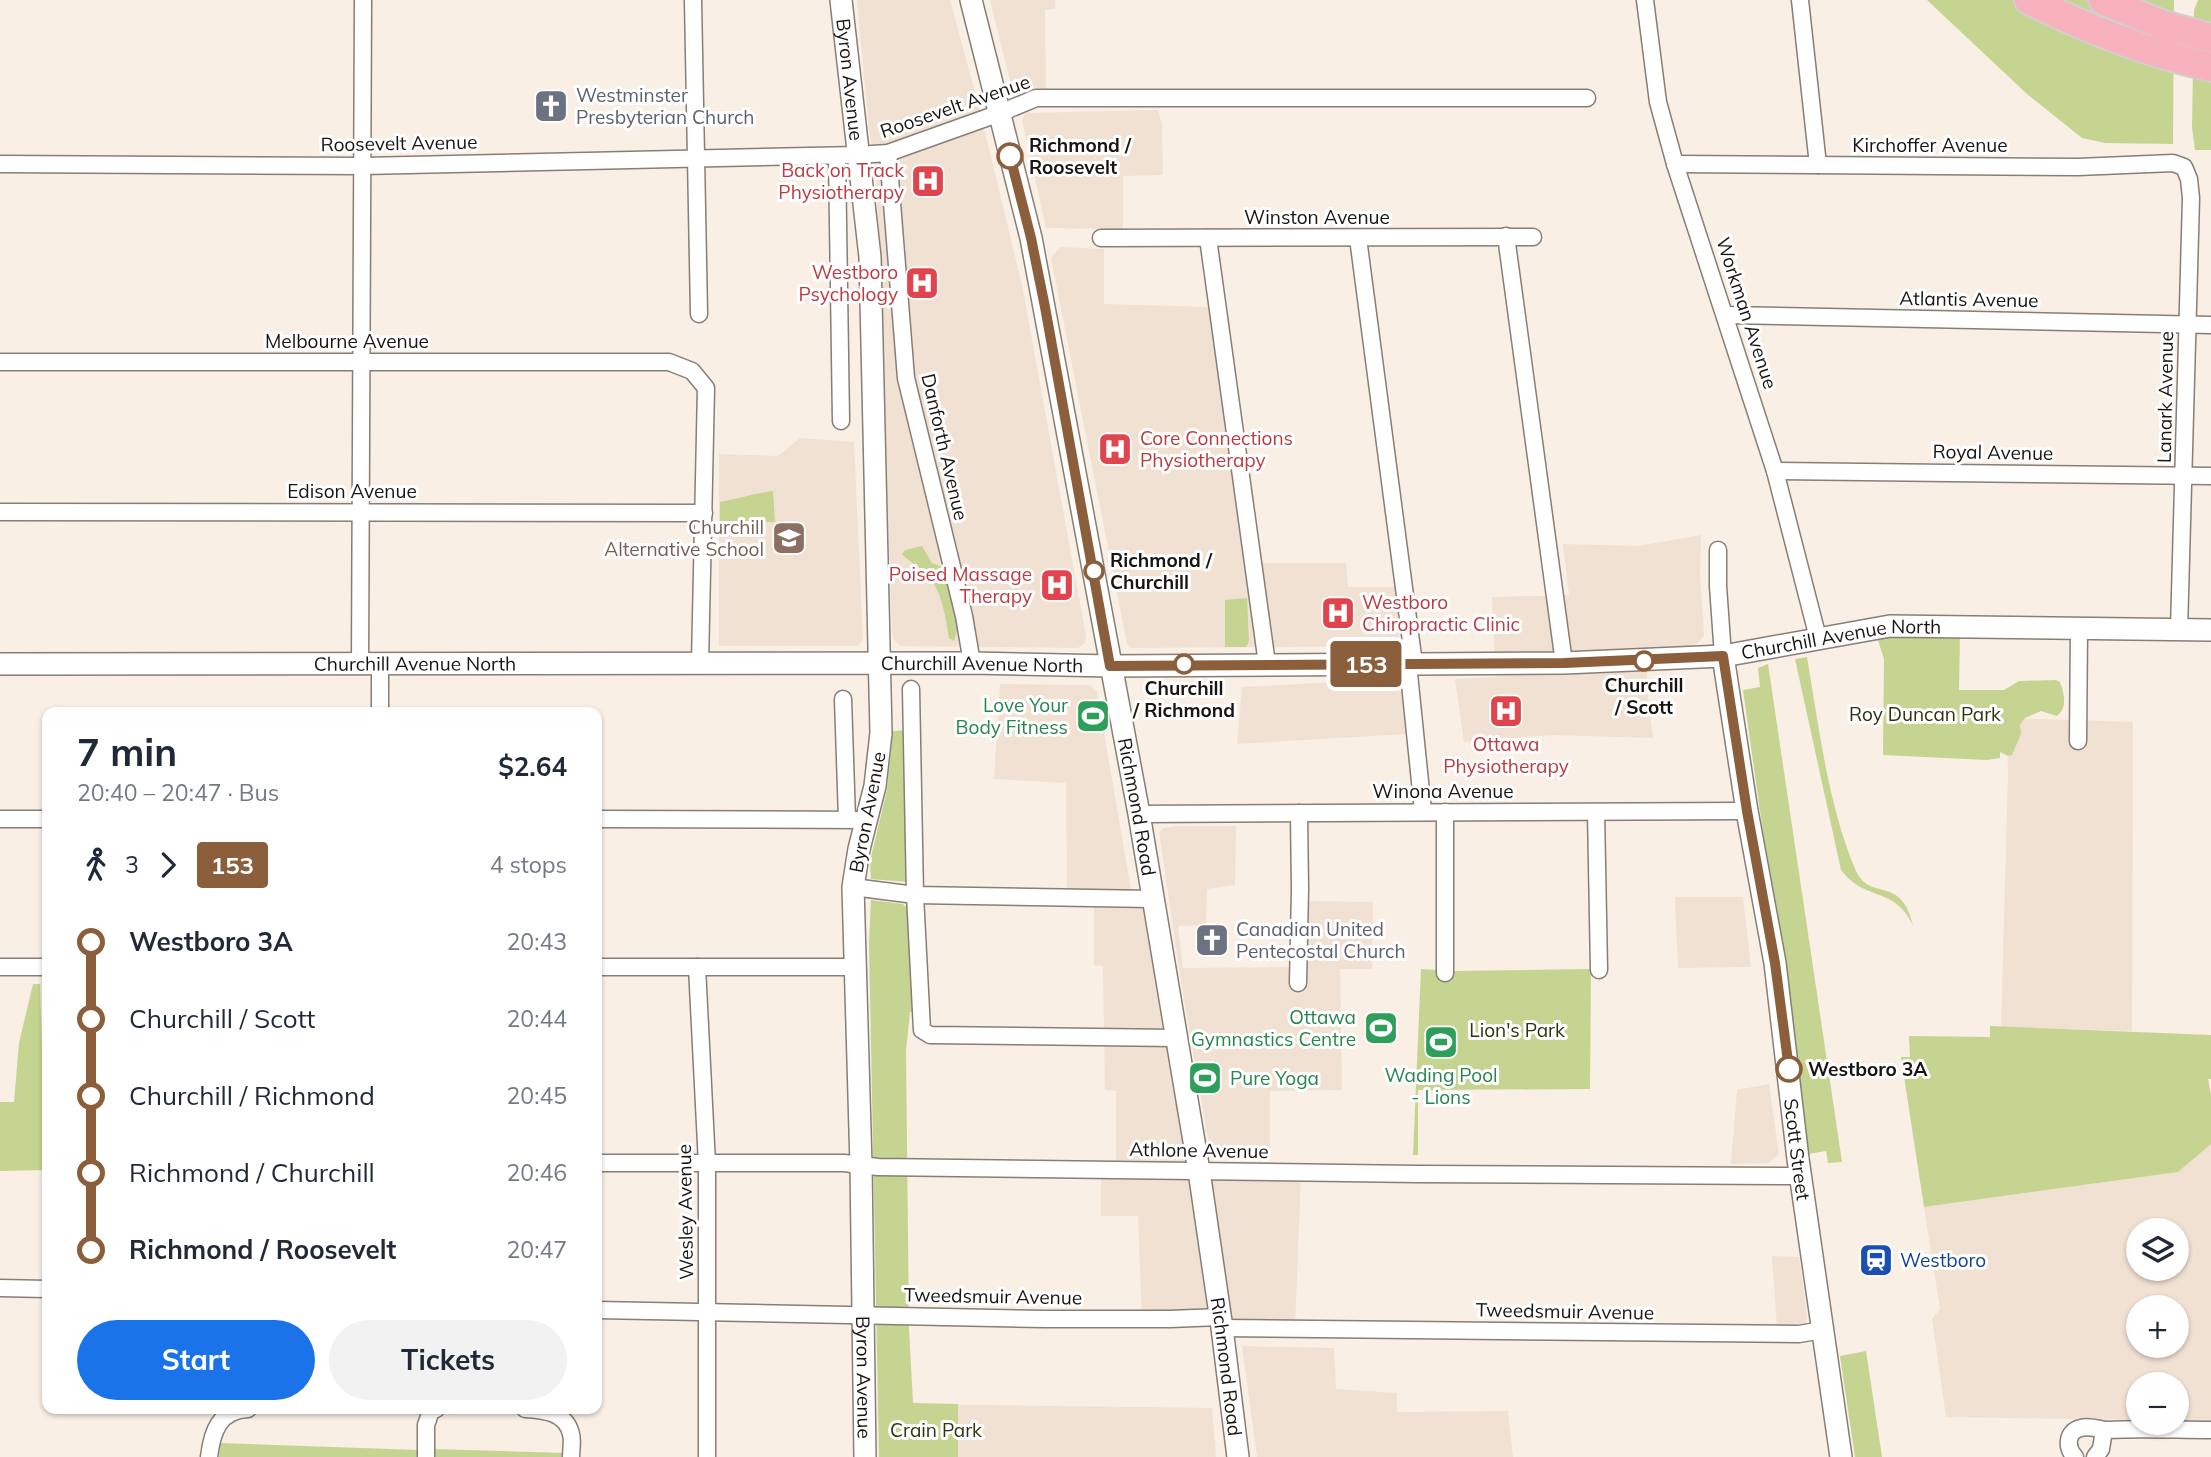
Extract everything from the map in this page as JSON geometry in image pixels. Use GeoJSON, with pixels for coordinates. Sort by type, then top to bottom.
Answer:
{"type":"FeatureCollection","features":[{"type":"Feature","properties":{"kind":"highway"},"geometry":{"type":"LineString","coordinates":[[2029,0],[2107,35],[2194,63]]}},
{"type":"Feature","properties":{"kind":"highway"},"geometry":{"type":"LineString","coordinates":[[2103,0],[2195,34]]}},
{"type":"Feature","properties":{"kind":"main road","name":"Byron Avenue"},"geometry":{"type":"LineString","coordinates":[[841,0],[847,155],[869,243],[881,733],[878,768],[857,820],[859,849],[853,887],[861,1165],[865,1457]]}},
{"type":"Feature","properties":{"kind":"main road","name":"Richmond Road"},"geometry":{"type":"LineString","coordinates":[[971,0],[1031,238],[1139,814],[1199,1171],[1238,1457]]}},
{"type":"Feature","properties":{"kind":"main road","name":"Churchill Avenue North"},"geometry":{"type":"LineString","coordinates":[[0,664],[972,663],[1110,666],[1564,663],[1723,656],[1900,626],[2211,630]]}},
{"type":"Feature","properties":{"kind":"main road","name":"Scott Street"},"geometry":{"type":"LineString","coordinates":[[1723,656],[1747,811],[1775,963],[1840,1457]]}},
{"type":"Feature","properties":{"kind":"street"},"geometry":{"type":"LineString","coordinates":[[363,0],[361,512],[370,664],[379,707]]}},
{"type":"Feature","properties":{"kind":"street"},"geometry":{"type":"LineString","coordinates":[[694,0],[699,314]]}},
{"type":"Feature","properties":{"kind":"street","name":"Workman Avenue"},"geometry":{"type":"LineString","coordinates":[[1645,0],[1658,102],[1675,164],[1775,471],[1818,638]]}},
{"type":"Feature","properties":{"kind":"street"},"geometry":{"type":"LineString","coordinates":[[1800,0],[1818,165]]}},
{"type":"Feature","properties":{"kind":"street","name":"Roosevelt Avenue"},"geometry":{"type":"LineString","coordinates":[[0,164],[363,166],[847,155],[888,153],[1036,98],[1587,98]]}},
{"type":"Feature","properties":{"kind":"street","name":"Danforth Avenue"},"geometry":{"type":"LineString","coordinates":[[888,153],[906,378],[964,616],[972,663]]}},
{"type":"Feature","properties":{"kind":"street"},"geometry":{"type":"LineString","coordinates":[[841,421],[847,155]]}},
{"type":"Feature","properties":{"kind":"street","name":"Kirchoffer Avenue"},"geometry":{"type":"LineString","coordinates":[[1675,164],[2078,167],[2173,163],[2184,167]]}},
{"type":"Feature","properties":{"kind":"street","name":"Lanark Avenue"},"geometry":{"type":"LineString","coordinates":[[2179,630],[2191,198],[2189,179],[2184,167]]}},
{"type":"Feature","properties":{"kind":"street"},"geometry":{"type":"LineString","coordinates":[[1506,236],[1564,663]]}},
{"type":"Feature","properties":{"kind":"street","name":"Winston Avenue"},"geometry":{"type":"LineString","coordinates":[[1101,238],[1533,237]]}},
{"type":"Feature","properties":{"kind":"street"},"geometry":{"type":"LineString","coordinates":[[1208,238],[1267,664]]}},
{"type":"Feature","properties":{"kind":"street"},"geometry":{"type":"LineString","coordinates":[[1358,238],[1411,664],[1423,811]]}},
{"type":"Feature","properties":{"kind":"street","name":"Atlantis Avenue"},"geometry":{"type":"LineString","coordinates":[[1726,314],[2211,325]]}},
{"type":"Feature","properties":{"kind":"street","name":"Melbourne Avenue"},"geometry":{"type":"LineString","coordinates":[[0,362],[669,362],[692,370],[706,388],[704,513]]}},
{"type":"Feature","properties":{"kind":"street","name":"Royal Avenue"},"geometry":{"type":"LineString","coordinates":[[1775,471],[2211,476]]}},
{"type":"Feature","properties":{"kind":"street","name":"Edison Avenue"},"geometry":{"type":"LineString","coordinates":[[0,512],[704,513]]}},
{"type":"Feature","properties":{"kind":"street"},"geometry":{"type":"LineString","coordinates":[[700,663],[704,513]]}},
{"type":"Feature","properties":{"kind":"street","name":"Scott Street"},"geometry":{"type":"LineString","coordinates":[[1718,550],[1723,656]]}},
{"type":"Feature","properties":{"kind":"street"},"geometry":{"type":"LineString","coordinates":[[2078,741],[2079,630]]}},
{"type":"Feature","properties":{"kind":"street"},"geometry":{"type":"LineString","coordinates":[[911,689],[915,895],[922,1030],[930,1035],[1175,1038]]}},
{"type":"Feature","properties":{"kind":"street"},"geometry":{"type":"LineString","coordinates":[[602,819],[857,820],[843,699]]}},
{"type":"Feature","properties":{"kind":"street","name":"Winona Avenue"},"geometry":{"type":"LineString","coordinates":[[1139,814],[1747,811]]}},
{"type":"Feature","properties":{"kind":"street"},"geometry":{"type":"LineString","coordinates":[[1445,812],[1445,973]]}},
{"type":"Feature","properties":{"kind":"street"},"geometry":{"type":"LineString","coordinates":[[1596,812],[1599,970]]}},
{"type":"Feature","properties":{"kind":"street"},"geometry":{"type":"LineString","coordinates":[[1298,813],[1298,983]]}},
{"type":"Feature","properties":{"kind":"street"},"geometry":{"type":"LineString","coordinates":[[0,819],[42,819]]}},
{"type":"Feature","properties":{"kind":"street"},"geometry":{"type":"LineString","coordinates":[[853,887],[915,895],[1152,899]]}},
{"type":"Feature","properties":{"kind":"street"},"geometry":{"type":"LineString","coordinates":[[0,967],[42,967]]}},
{"type":"Feature","properties":{"kind":"street"},"geometry":{"type":"LineString","coordinates":[[602,967],[854,967]]}},
{"type":"Feature","properties":{"kind":"street","name":"Wesley Avenue"},"geometry":{"type":"LineString","coordinates":[[697,967],[707,1164],[707,1457]]}},
{"type":"Feature","properties":{"kind":"street","name":"Athlone Avenue"},"geometry":{"type":"LineString","coordinates":[[602,1163],[1801,1176]]}},
{"type":"Feature","properties":{"kind":"street"},"geometry":{"type":"LineString","coordinates":[[0,1287],[42,1289]]}},
{"type":"Feature","properties":{"kind":"street","name":"Tweedsmuir Avenue"},"geometry":{"type":"LineString","coordinates":[[602,1311],[1170,1319],[1798,1334],[1823,1330]]}},
{"type":"Feature","properties":{"kind":"street"},"geometry":{"type":"LineString","coordinates":[[209,1457],[218,1422],[229,1414]]}},
{"type":"Feature","properties":{"kind":"street"},"geometry":{"type":"LineString","coordinates":[[426,1457],[426,1425],[430,1414]]}},
{"type":"Feature","properties":{"kind":"street"},"geometry":{"type":"LineString","coordinates":[[556,1414],[571,1433],[571,1457]]}},
{"type":"Feature","properties":{"kind":"street"},"geometry":{"type":"LineString","coordinates":[[2075,1457],[2068,1444],[2072,1433],[2082,1427],[2104,1430],[2211,1430]]}},
{"type":"Feature","properties":{"kind":"street"},"geometry":{"type":"LineString","coordinates":[[2095,1457],[2101,1449],[2104,1430]]}},
{"type":"Feature","properties":{"kind":"street"},"geometry":{"type":"LineString","coordinates":[[1834,1457],[1840,1457]]}},
{"type":"Feature","properties":{"kind":"shaded area"},"geometry":{"type":"Polygon","coordinates":[[[857,0],[950,0],[1022,285],[1086,636],[1085,643],[1078,648],[901,646],[892,633],[876,168],[869,129],[857,0]]]}},
{"type":"Feature","properties":{"kind":"shaded area"},"geometry":{"type":"Polygon","coordinates":[[[990,0],[1055,0],[1055,9],[1045,10],[1046,89],[1013,84],[1010,81],[990,0]]]}},
{"type":"Feature","properties":{"kind":"shaded area"},"geometry":{"type":"Polygon","coordinates":[[[1158,110],[1162,125],[1163,175],[1123,176],[1123,229],[1046,228],[1022,120],[1026,113],[1158,110]]]}},
{"type":"Feature","properties":{"kind":"shaded area"},"geometry":{"type":"Polygon","coordinates":[[[1060,247],[1104,249],[1104,304],[1210,307],[1245,563],[1346,563],[1348,587],[1395,587],[1400,646],[1130,648],[1127,644],[1051,258],[1060,247]]]}},
{"type":"Feature","properties":{"kind":"shaded area","name":"Churchill Alternative School"},"geometry":{"type":"Polygon","coordinates":[[[800,438],[854,442],[863,640],[858,646],[719,646],[719,454],[778,456],[800,438]]]}},
{"type":"Feature","properties":{"kind":"shaded area"},"geometry":{"type":"Polygon","coordinates":[[[1701,535],[1704,636],[1698,643],[1690,646],[1650,647],[1646,682],[1653,738],[1552,735],[1464,742],[1455,679],[1496,677],[1492,597],[1569,595],[1563,544],[1638,546],[1701,535]]]}},
{"type":"Feature","properties":{"kind":"shaded area"},"geometry":{"type":"Polygon","coordinates":[[[1400,679],[1406,734],[1237,744],[1242,687],[1400,679]]]}},
{"type":"Feature","properties":{"kind":"shaded area"},"geometry":{"type":"Polygon","coordinates":[[[1000,684],[1090,685],[1097,692],[1132,896],[1152,899],[1199,1170],[1301,1172],[1295,1329],[1222,1328],[1220,1317],[1142,1319],[1138,1216],[1101,1216],[1101,1169],[1116,1169],[1116,1091],[1105,1090],[1103,966],[1094,965],[1094,898],[1067,898],[1066,783],[994,779],[1000,684]]]}},
{"type":"Feature","properties":{"kind":"shaded area"},"geometry":{"type":"Polygon","coordinates":[[[2007,718],[2133,722],[2132,1031],[2001,1027],[2008,776],[2007,718]]]}},
{"type":"Feature","properties":{"kind":"shaded area"},"geometry":{"type":"Polygon","coordinates":[[[1236,826],[1235,885],[1207,889],[1206,925],[1178,926],[1183,968],[1292,967],[1296,901],[1373,902],[1372,969],[1340,969],[1342,1090],[1270,1091],[1270,1160],[1219,1159],[1211,1156],[1159,832],[1163,828],[1236,826]]]}},
{"type":"Feature","properties":{"kind":"shaded area"},"geometry":{"type":"Polygon","coordinates":[[[1675,897],[1743,897],[1751,967],[1678,968],[1675,897]]]}},
{"type":"Feature","properties":{"kind":"shaded area"},"geometry":{"type":"Polygon","coordinates":[[[1769,1084],[1779,1154],[1769,1163],[1731,1164],[1737,1090],[1769,1084]]]}},
{"type":"Feature","properties":{"kind":"shaded area"},"geometry":{"type":"Polygon","coordinates":[[[2211,1144],[2211,1422],[2189,1421],[2189,1372],[2126,1372],[2126,1420],[1946,1417],[1932,1319],[1940,1309],[1924,1207],[2178,1172],[2211,1144]]]}},
{"type":"Feature","properties":{"kind":"shaded area"},"geometry":{"type":"Polygon","coordinates":[[[1772,1256],[1799,1257],[1807,1316],[1806,1323],[1802,1326],[1777,1326],[1772,1256]]]}},
{"type":"Feature","properties":{"kind":"shaded area"},"geometry":{"type":"Polygon","coordinates":[[[1242,1346],[1334,1348],[1336,1389],[1397,1393],[1397,1412],[1508,1411],[1513,1457],[1257,1457],[1242,1346]]]}},
{"type":"Feature","properties":{"kind":"shaded area"},"geometry":{"type":"Polygon","coordinates":[[[913,1404],[1212,1408],[1216,1457],[914,1457],[913,1404]]]}},
{"type":"Feature","properties":{"kind":"green space"},"geometry":{"type":"Polygon","coordinates":[[[1927,0],[2174,0],[2173,144],[2105,143],[2082,138],[2027,94],[1927,0]]]}},
{"type":"Feature","properties":{"kind":"green space"},"geometry":{"type":"Polygon","coordinates":[[[2198,0],[2211,0],[2211,150],[2195,150],[2192,127],[2194,10],[2198,0]]]}},
{"type":"Feature","properties":{"kind":"green space"},"geometry":{"type":"Polygon","coordinates":[[[773,491],[775,522],[720,522],[720,502],[773,491]]]}},
{"type":"Feature","properties":{"kind":"green space"},"geometry":{"type":"Polygon","coordinates":[[[922,546],[932,563],[945,568],[958,627],[954,641],[949,638],[942,602],[935,585],[902,554],[905,550],[922,546]]]}},
{"type":"Feature","properties":{"kind":"green space"},"geometry":{"type":"Polygon","coordinates":[[[1247,598],[1249,642],[1246,647],[1225,647],[1225,600],[1247,598]]]}},
{"type":"Feature","properties":{"kind":"green space","name":"Roy Duncan Park"},"geometry":{"type":"Polygon","coordinates":[[[1960,632],[1959,690],[2004,690],[2019,681],[2056,680],[2060,682],[2064,695],[2063,709],[2057,716],[2041,711],[2025,718],[2020,725],[2021,734],[2012,755],[2000,752],[2000,758],[1987,760],[1883,755],[1884,659],[1876,634],[1960,632]]]}},
{"type":"Feature","properties":{"kind":"green space"},"geometry":{"type":"Polygon","coordinates":[[[1807,657],[1831,793],[1846,846],[1862,880],[1901,899],[1908,909],[1913,925],[1897,904],[1860,887],[1841,870],[1795,659],[1807,657]]]}},
{"type":"Feature","properties":{"kind":"green space"},"geometry":{"type":"Polygon","coordinates":[[[1768,664],[1842,1162],[1828,1163],[1826,1151],[1808,1154],[1743,690],[1760,687],[1758,668],[1768,664]]]}},
{"type":"Feature","properties":{"kind":"green space"},"geometry":{"type":"Polygon","coordinates":[[[908,730],[908,882],[871,879],[870,861],[887,790],[893,731],[908,730]]]}},
{"type":"Feature","properties":{"kind":"green space","name":"Crain Park"},"geometry":{"type":"Polygon","coordinates":[[[871,900],[903,904],[908,909],[920,1012],[910,1012],[906,1051],[909,1328],[913,1403],[958,1404],[958,1457],[879,1457],[869,943],[871,900]]]}},
{"type":"Feature","properties":{"kind":"green space","name":"Lion's Park"},"geometry":{"type":"Polygon","coordinates":[[[1421,969],[1591,969],[1590,1089],[1418,1090],[1418,1155],[1413,1155],[1421,969]]]}},
{"type":"Feature","properties":{"kind":"green space"},"geometry":{"type":"Polygon","coordinates":[[[33,984],[40,984],[42,1170],[0,1171],[0,1102],[14,1102],[19,1043],[33,984]]]}},
{"type":"Feature","properties":{"kind":"green space"},"geometry":{"type":"Polygon","coordinates":[[[1990,1026],[2211,1035],[2211,1079],[2208,1079],[2211,1095],[2211,1144],[2178,1172],[1924,1207],[1901,1057],[1910,1057],[1909,1036],[1990,1037],[1990,1026]]]}},
{"type":"Feature","properties":{"kind":"green space"},"geometry":{"type":"Polygon","coordinates":[[[1866,1351],[1882,1457],[1855,1457],[1840,1356],[1866,1351]]]}},
{"type":"Feature","properties":{"kind":"green space"},"geometry":{"type":"Polygon","coordinates":[[[220,1443],[419,1450],[419,1457],[219,1457],[220,1443]]]}},
{"type":"Feature","properties":{"kind":"green space"},"geometry":{"type":"Polygon","coordinates":[[[433,1449],[564,1453],[564,1457],[433,1457],[433,1449]]]}},
{"type":"Feature","properties":{"kind":"water","name":"Wading Pool - Lions"},"geometry":{"type":"Polygon","coordinates":[[[1430,1035],[1452,1035],[1452,1049],[1430,1050],[1430,1035]]]}},
{"type":"Feature","properties":{"kind":"bus line","name":"153"},"geometry":{"type":"LineString","coordinates":[[1010,156],[1045,307],[1110,666],[1564,663],[1723,656],[1747,811],[1775,963],[1789,1069]]}},
{"type":"Feature","properties":{"kind":"place","name":"Westminster Presbyterian Church"},"geometry":{"type":"Point","coordinates":[551,106]}},
{"type":"Feature","properties":{"kind":"place","name":"Richmond / Roosevelt"},"geometry":{"type":"Point","coordinates":[1010,156]}},
{"type":"Feature","properties":{"kind":"place","name":"Back on Track Physiotherapy"},"geometry":{"type":"Point","coordinates":[928,181]}},
{"type":"Feature","properties":{"kind":"place","name":"Westboro Psychology"},"geometry":{"type":"Point","coordinates":[922,283]}},
{"type":"Feature","properties":{"kind":"place","name":"Core Connections Physiotherapy"},"geometry":{"type":"Point","coordinates":[1115,449]}},
{"type":"Feature","properties":{"kind":"place","name":"Churchill Alternative School"},"geometry":{"type":"Point","coordinates":[789,538]}},
{"type":"Feature","properties":{"kind":"place","name":"Richmond / Churchill"},"geometry":{"type":"Point","coordinates":[1094,571]}},
{"type":"Feature","properties":{"kind":"place","name":"Poised Massage Therapy"},"geometry":{"type":"Point","coordinates":[1057,585]}},
{"type":"Feature","properties":{"kind":"place","name":"Westboro Chiropractic Clinic"},"geometry":{"type":"Point","coordinates":[1338,613]}},
{"type":"Feature","properties":{"kind":"place","name":"Churchill / Scott"},"geometry":{"type":"Point","coordinates":[1644,661]}},
{"type":"Feature","properties":{"kind":"place","name":"Churchill / Richmond"},"geometry":{"type":"Point","coordinates":[1184,664]}},
{"type":"Feature","properties":{"kind":"place","name":"Ottawa Physiotherapy"},"geometry":{"type":"Point","coordinates":[1506,711]}},
{"type":"Feature","properties":{"kind":"place","name":"Love Your Body Fitness"},"geometry":{"type":"Point","coordinates":[1093,716]}},
{"type":"Feature","properties":{"kind":"place","name":"Canadian United Pentecostal Church"},"geometry":{"type":"Point","coordinates":[1212,940]}},
{"type":"Feature","properties":{"kind":"place","name":"Ottawa Gymnastics Centre"},"geometry":{"type":"Point","coordinates":[1381,1028]}},
{"type":"Feature","properties":{"kind":"place","name":"Wading Pool - Lions"},"geometry":{"type":"Point","coordinates":[1441,1042]}},
{"type":"Feature","properties":{"kind":"place","name":"Westboro 3A"},"geometry":{"type":"Point","coordinates":[1789,1069]}},
{"type":"Feature","properties":{"kind":"place","name":"Pure Yoga"},"geometry":{"type":"Point","coordinates":[1205,1078]}},
{"type":"Feature","properties":{"kind":"place","name":"Westboro"},"geometry":{"type":"Point","coordinates":[1876,1260]}}]}
